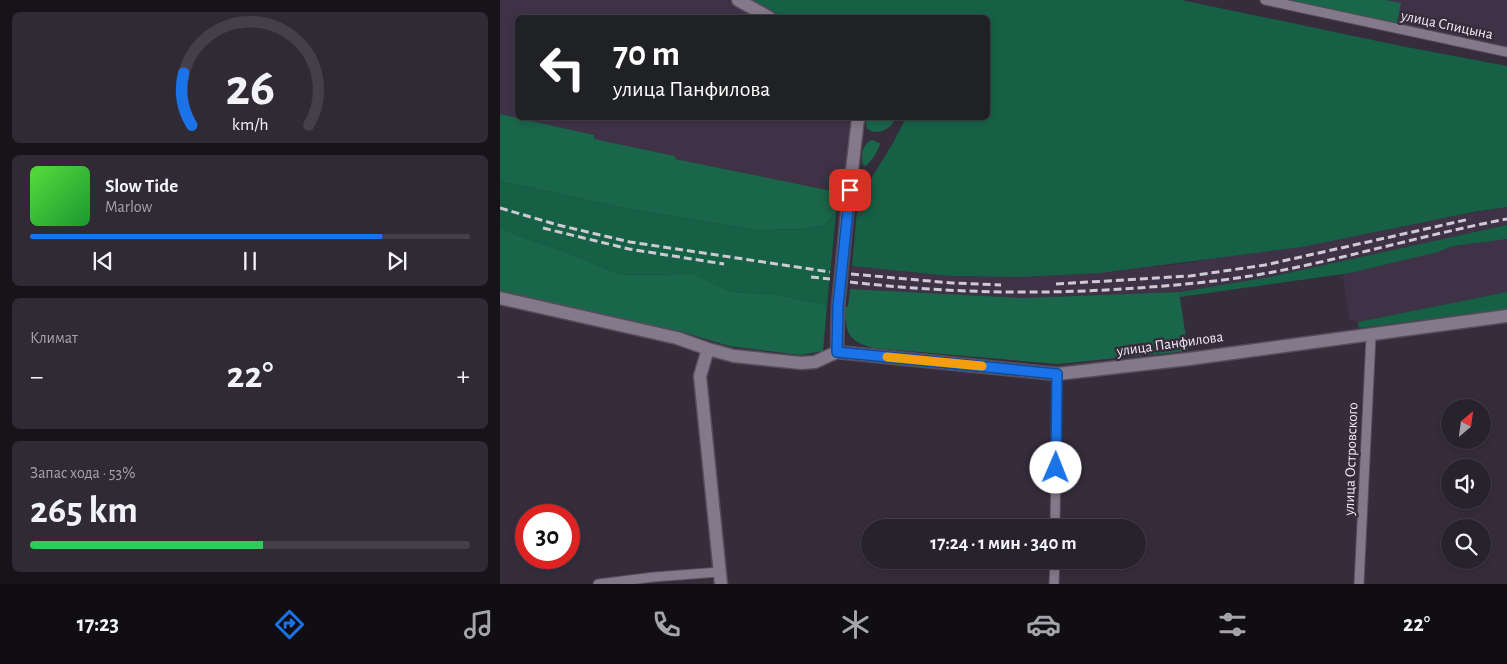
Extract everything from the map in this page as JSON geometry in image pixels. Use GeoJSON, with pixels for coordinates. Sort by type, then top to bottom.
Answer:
{"type":"FeatureCollection","features":[{"type":"Feature","properties":{"kind":"main road"},"geometry":{"type":"LineString","coordinates":[[738,0],[765,15]]}},
{"type":"Feature","properties":{"kind":"main road"},"geometry":{"type":"LineString","coordinates":[[500,298],[677,338],[734,356],[801,363],[815,362],[837,352],[838,306],[858,120]]}},
{"type":"Feature","properties":{"kind":"main road","name":"улица Панфилова"},"geometry":{"type":"LineString","coordinates":[[837,352],[1057,374],[1139,366],[1245,350],[1371,336],[1507,316]]}},
{"type":"Feature","properties":{"kind":"main road"},"geometry":{"type":"LineString","coordinates":[[708,349],[700,376],[720,578]]}},
{"type":"Feature","properties":{"kind":"street","name":"улица Спицына"},"geometry":{"type":"LineString","coordinates":[[1265,0],[1507,52]]}},
{"type":"Feature","properties":{"kind":"street","name":"улица Островского"},"geometry":{"type":"LineString","coordinates":[[1359,584],[1371,336]]}},
{"type":"Feature","properties":{"kind":"street"},"geometry":{"type":"LineString","coordinates":[[1055,519],[1057,374]]}},
{"type":"Feature","properties":{"kind":"street"},"geometry":{"type":"LineString","coordinates":[[1054,584],[1055,569]]}},
{"type":"Feature","properties":{"kind":"street"},"geometry":{"type":"LineString","coordinates":[[598,584],[654,577],[720,578]]}},
{"type":"Feature","properties":{"kind":"shaded area"},"geometry":{"type":"Polygon","coordinates":[[[500,0],[727,0],[754,15],[515,15],[515,117],[500,114],[500,0]]]}},
{"type":"Feature","properties":{"kind":"shaded area"},"geometry":{"type":"Polygon","coordinates":[[[1289,0],[1507,0],[1507,46],[1397,23],[1289,0]]]}},
{"type":"Feature","properties":{"kind":"shaded area"},"geometry":{"type":"Polygon","coordinates":[[[527,120],[849,120],[850,127],[842,193],[674,159],[674,156],[593,139],[593,135],[527,120]]]}},
{"type":"Feature","properties":{"kind":"shaded area"},"geometry":{"type":"Polygon","coordinates":[[[1507,207],[1507,225],[1270,277],[1179,292],[1023,298],[850,289],[852,266],[950,276],[1021,277],[1100,273],[1187,263],[1507,207]]]}},
{"type":"Feature","properties":{"kind":"shaded area"},"geometry":{"type":"Polygon","coordinates":[[[1507,239],[1507,292],[1358,322],[1349,319],[1343,274],[1438,252],[1453,246],[1507,239]]]}},
{"type":"Feature","properties":{"kind":"green space"},"geometry":{"type":"Polygon","coordinates":[[[753,0],[1181,0],[1507,66],[1507,207],[1473,212],[1302,247],[1100,273],[1021,277],[950,276],[852,266],[858,200],[905,120],[990,120],[990,15],[779,15],[753,0]]]}},
{"type":"Feature","properties":{"kind":"green space"},"geometry":{"type":"Polygon","coordinates":[[[1289,0],[1385,0],[1401,3],[1397,23],[1289,0]]]}},
{"type":"Feature","properties":{"kind":"green space"},"geometry":{"type":"Polygon","coordinates":[[[500,114],[515,117],[515,120],[527,120],[594,135],[594,139],[675,156],[675,159],[842,193],[836,213],[824,225],[803,229],[758,230],[629,209],[500,181],[500,114]]]}},
{"type":"Feature","properties":{"kind":"green space"},"geometry":{"type":"Polygon","coordinates":[[[865,120],[895,120],[884,130],[876,132],[867,129],[865,120]]]}},
{"type":"Feature","properties":{"kind":"green space"},"geometry":{"type":"Polygon","coordinates":[[[872,140],[880,143],[875,155],[866,166],[863,165],[862,154],[866,144],[872,140]]]}},
{"type":"Feature","properties":{"kind":"green space"},"geometry":{"type":"Polygon","coordinates":[[[500,181],[629,209],[758,230],[803,229],[824,225],[836,213],[827,305],[771,294],[732,292],[691,274],[620,275],[571,254],[500,228],[500,181]]]}},
{"type":"Feature","properties":{"kind":"green space"},"geometry":{"type":"Polygon","coordinates":[[[1507,225],[1507,239],[1453,246],[1438,252],[1350,273],[1180,297],[1179,292],[1270,277],[1507,225]]]}},
{"type":"Feature","properties":{"kind":"green space"},"geometry":{"type":"Polygon","coordinates":[[[500,228],[571,254],[620,275],[692,274],[732,292],[771,294],[827,305],[823,351],[801,355],[729,346],[679,331],[500,293],[500,228]]]}},
{"type":"Feature","properties":{"kind":"green space"},"geometry":{"type":"Polygon","coordinates":[[[850,289],[1023,298],[1179,292],[1188,351],[1057,364],[873,348],[858,342],[847,329],[844,307],[848,307],[850,289]]]}},
{"type":"Feature","properties":{"kind":"green space"},"geometry":{"type":"Polygon","coordinates":[[[1507,292],[1507,309],[1359,328],[1358,322],[1507,292]]]}},
{"type":"Feature","properties":{"kind":"railway"},"geometry":{"type":"LineString","coordinates":[[500,208],[558,225],[630,242],[830,272]]}},
{"type":"Feature","properties":{"kind":"railway"},"geometry":{"type":"LineString","coordinates":[[1056,284],[1190,276],[1265,265],[1470,219]]}},
{"type":"Feature","properties":{"kind":"railway"},"geometry":{"type":"LineString","coordinates":[[850,282],[921,289],[993,292],[1065,292],[1186,284],[1252,276],[1298,267],[1507,219]]}},
{"type":"Feature","properties":{"kind":"railway"},"geometry":{"type":"LineString","coordinates":[[543,228],[629,249],[724,264]]}},
{"type":"Feature","properties":{"kind":"railway"},"geometry":{"type":"LineString","coordinates":[[851,274],[952,283],[1001,285]]}},
{"type":"Feature","properties":{"kind":"railway"},"geometry":{"type":"LineString","coordinates":[[811,277],[830,279]]}},
{"type":"Feature","properties":{"kind":"slow traffic"},"geometry":{"type":"LineString","coordinates":[[887,357],[982,366]]}},
{"type":"Feature","properties":{"kind":"route"},"geometry":{"type":"LineString","coordinates":[[850,190],[838,306],[837,352],[1057,374],[1056,468]]}}]}
